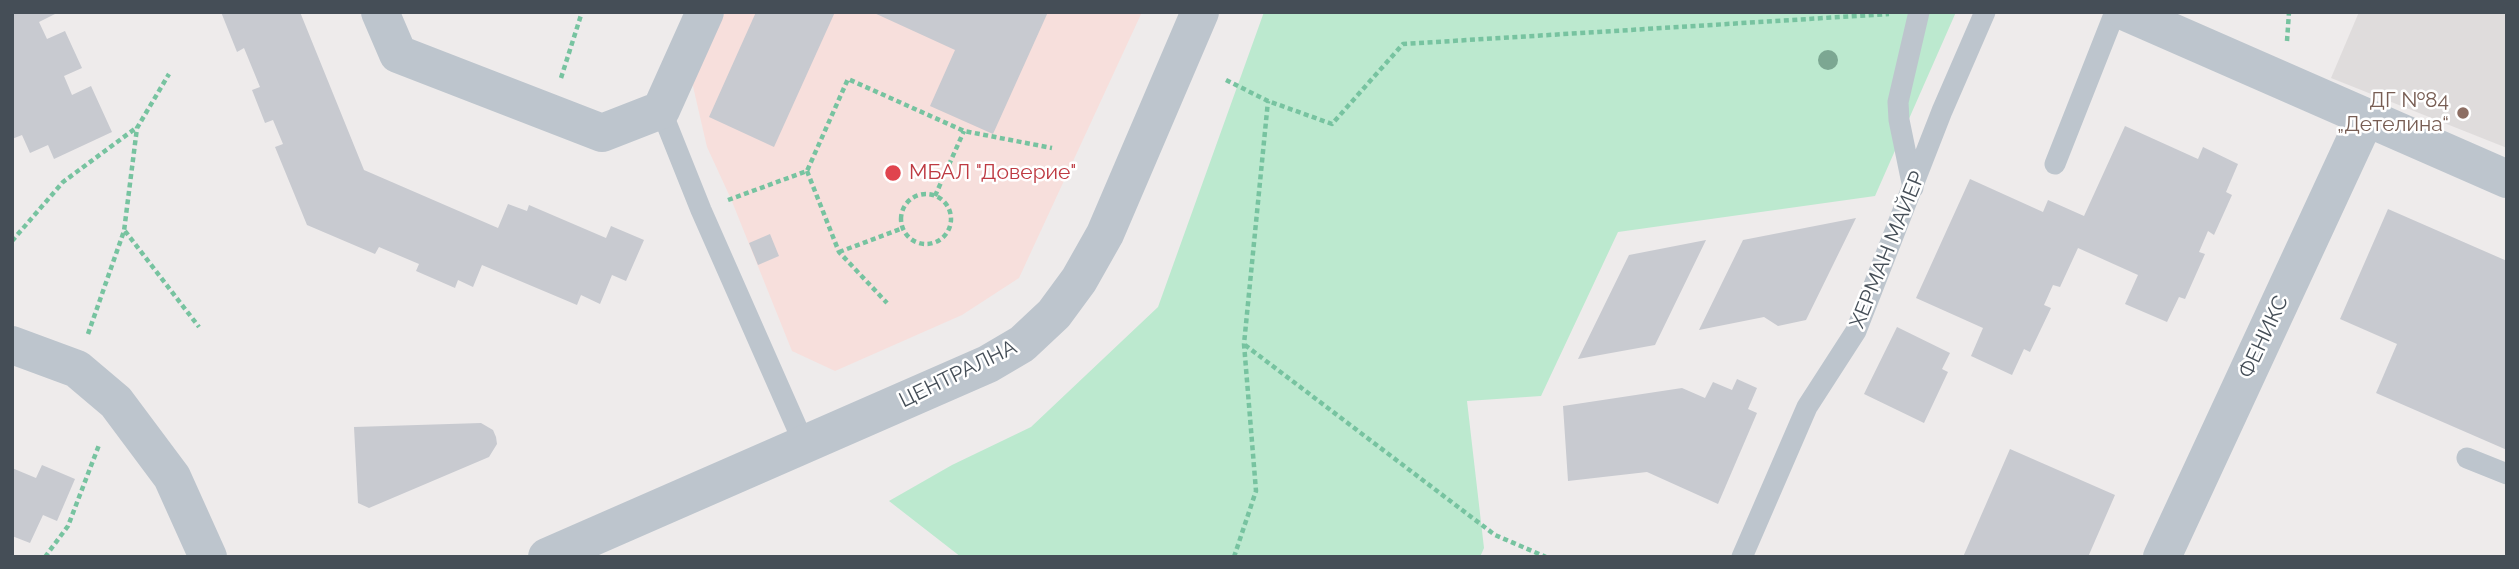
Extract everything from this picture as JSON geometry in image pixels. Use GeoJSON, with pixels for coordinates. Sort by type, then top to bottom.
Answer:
{"type":"FeatureCollection","features":[{"type":"Feature","properties":{"kind":"street"},"geometry":{"type":"LineString","coordinates":[[380,12],[398,54],[602,133],[661,110],[705,12]]}},
{"type":"Feature","properties":{"kind":"street","name":"ЦЕНТРАЛНА"},"geometry":{"type":"LineString","coordinates":[[547,557],[988,364],[1021,344],[1054,314],[1079,280],[1105,234],[1200,12]]}},
{"type":"Feature","properties":{"kind":"street"},"geometry":{"type":"LineString","coordinates":[[2126,12],[2507,179]]}},
{"type":"Feature","properties":{"kind":"street","name":"ФЕНИКС"},"geometry":{"type":"LineString","coordinates":[[2162,557],[2366,117]]}},
{"type":"Feature","properties":{"kind":"street"},"geometry":{"type":"LineString","coordinates":[[12,345],[76,369],[116,402],[172,477],[208,557]]}},
{"type":"Feature","properties":{"kind":"lane"},"geometry":{"type":"LineString","coordinates":[[1913,191],[1898,102],[1919,12]]}},
{"type":"Feature","properties":{"kind":"lane","name":"ХЕРМАН МАЙЕР"},"geometry":{"type":"LineString","coordinates":[[1742,557],[1807,407],[1856,331],[1913,191],[1942,111],[1985,12]]}},
{"type":"Feature","properties":{"kind":"lane"},"geometry":{"type":"LineString","coordinates":[[2056,164],[2115,12]]}},
{"type":"Feature","properties":{"kind":"lane"},"geometry":{"type":"LineString","coordinates":[[661,110],[701,210],[805,446]]}},
{"type":"Feature","properties":{"kind":"lane"},"geometry":{"type":"LineString","coordinates":[[2467,458],[2507,474]]}},
{"type":"Feature","properties":{"kind":"path"},"geometry":{"type":"LineString","coordinates":[[550,113],[582,12]]}},
{"type":"Feature","properties":{"kind":"path"},"geometry":{"type":"LineString","coordinates":[[1226,80],[1268,101],[1332,124],[1403,44],[1900,13]]}},
{"type":"Feature","properties":{"kind":"path"},"geometry":{"type":"LineString","coordinates":[[12,241],[63,182],[137,128],[169,75]]}},
{"type":"Feature","properties":{"kind":"path"},"geometry":{"type":"LineString","coordinates":[[887,303],[839,253],[807,171],[848,79],[964,131],[1052,148]]}},
{"type":"Feature","properties":{"kind":"path"},"geometry":{"type":"LineString","coordinates":[[1234,557],[1256,491],[1244,344],[1268,101]]}},
{"type":"Feature","properties":{"kind":"path"},"geometry":{"type":"LineString","coordinates":[[76,369],[124,231],[137,128]]}},
{"type":"Feature","properties":{"kind":"path"},"geometry":{"type":"LineString","coordinates":[[934,196],[964,131]]}},
{"type":"Feature","properties":{"kind":"path"},"geometry":{"type":"LineString","coordinates":[[701,210],[807,171]]}},
{"type":"Feature","properties":{"kind":"path"},"geometry":{"type":"LineString","coordinates":[[923,194],[934,196],[944,202],[950,211],[951,222],[947,233],[939,241],[918,243],[908,237],[901,216],[905,206],[913,198],[923,194]]}},
{"type":"Feature","properties":{"kind":"path"},"geometry":{"type":"LineString","coordinates":[[839,253],[903,228]]}},
{"type":"Feature","properties":{"kind":"path"},"geometry":{"type":"LineString","coordinates":[[124,231],[200,327]]}},
{"type":"Feature","properties":{"kind":"path"},"geometry":{"type":"LineString","coordinates":[[1244,344],[1495,535],[1546,557]]}},
{"type":"Feature","properties":{"kind":"path"},"geometry":{"type":"LineString","coordinates":[[46,557],[68,526],[116,402]]}},
{"type":"Feature","properties":{"kind":"shaded area","name":"МБАЛ \"Доверие\""},"geometry":{"type":"Polygon","coordinates":[[[725,12],[1142,12],[1019,278],[962,315],[835,371],[792,351],[731,199],[707,147],[692,82],[725,12]]]}},
{"type":"Feature","properties":{"kind":"shaded area","name":"ДГ №84 „Детелина“"},"geometry":{"type":"Polygon","coordinates":[[[2359,12],[2507,12],[2507,148],[2331,78],[2359,12]]]}},
{"type":"Feature","properties":{"kind":"green space"},"geometry":{"type":"Polygon","coordinates":[[[1264,12],[1956,12],[1875,196],[1618,232],[1541,396],[1467,401],[1484,548],[1480,557],[961,557],[889,501],[952,465],[1031,427],[1158,307],[1264,12]]]}},
{"type":"Feature","properties":{"kind":"building"},"geometry":{"type":"Polygon","coordinates":[[[12,12],[59,12],[39,22],[47,39],[65,31],[82,68],[64,76],[72,95],[91,86],[112,132],[54,159],[48,145],[30,153],[22,135],[12,139],[12,12]]]}},
{"type":"Feature","properties":{"kind":"building"},"geometry":{"type":"Polygon","coordinates":[[[221,12],[300,12],[364,170],[498,228],[508,204],[527,211],[529,205],[606,238],[611,226],[644,240],[626,281],[612,275],[600,304],[581,295],[577,305],[482,265],[473,287],[458,280],[455,288],[416,271],[419,264],[379,247],[375,254],[307,225],[275,147],[283,144],[273,120],[265,123],[252,90],[260,87],[244,48],[237,52],[221,12]]]}},
{"type":"Feature","properties":{"kind":"building"},"geometry":{"type":"Polygon","coordinates":[[[756,12],[835,12],[774,147],[709,117],[756,12]]]}},
{"type":"Feature","properties":{"kind":"building"},"geometry":{"type":"Polygon","coordinates":[[[872,12],[1048,12],[993,134],[930,106],[955,50],[872,12]]]}},
{"type":"Feature","properties":{"kind":"building"},"geometry":{"type":"Polygon","coordinates":[[[2125,126],[2198,159],[2203,147],[2238,164],[2226,192],[2232,195],[2214,235],[2208,231],[2199,252],[2205,254],[2185,299],[2179,297],[2167,322],[2125,304],[2138,275],[2078,248],[2060,287],[2053,285],[2044,305],[2051,308],[2030,352],[2024,349],[2012,375],[1971,356],[1983,328],[1916,298],[1970,179],[2043,212],[2048,200],[2084,216],[2125,126]]]}},
{"type":"Feature","properties":{"kind":"building"},"geometry":{"type":"Polygon","coordinates":[[[2388,209],[2507,261],[2507,450],[2376,393],[2397,344],[2340,319],[2388,209]]]}},
{"type":"Feature","properties":{"kind":"building"},"geometry":{"type":"Polygon","coordinates":[[[1856,218],[1806,320],[1778,326],[1764,317],[1699,330],[1743,240],[1856,218]]]}},
{"type":"Feature","properties":{"kind":"building"},"geometry":{"type":"Polygon","coordinates":[[[770,234],[779,256],[758,265],[749,243],[770,234]]]}},
{"type":"Feature","properties":{"kind":"building"},"geometry":{"type":"Polygon","coordinates":[[[1706,240],[1655,345],[1578,359],[1629,255],[1706,240]]]}},
{"type":"Feature","properties":{"kind":"building"},"geometry":{"type":"Polygon","coordinates":[[[1897,327],[1950,353],[1942,369],[1948,372],[1924,423],[1864,394],[1897,327]]]}},
{"type":"Feature","properties":{"kind":"building"},"geometry":{"type":"Polygon","coordinates":[[[1737,379],[1757,388],[1748,409],[1757,413],[1718,504],[1647,472],[1568,481],[1563,406],[1682,388],[1705,398],[1713,382],[1732,390],[1737,379]]]}},
{"type":"Feature","properties":{"kind":"building"},"geometry":{"type":"Polygon","coordinates":[[[481,423],[493,430],[496,437],[497,444],[489,457],[369,508],[358,503],[354,427],[481,423]]]}},
{"type":"Feature","properties":{"kind":"building"},"geometry":{"type":"Polygon","coordinates":[[[2010,449],[2115,495],[2088,557],[1963,557],[2010,449]]]}},
{"type":"Feature","properties":{"kind":"building"},"geometry":{"type":"Polygon","coordinates":[[[42,465],[75,479],[57,521],[43,515],[30,543],[12,536],[12,468],[36,478],[42,465]]]}},
{"type":"Feature","properties":{"kind":"place","name":"ДГ №84 „Детелина“"},"geometry":{"type":"Point","coordinates":[2463,113]}},
{"type":"Feature","properties":{"kind":"place","name":"МБАЛ \"Доверие\""},"geometry":{"type":"Point","coordinates":[893,173]}}]}
